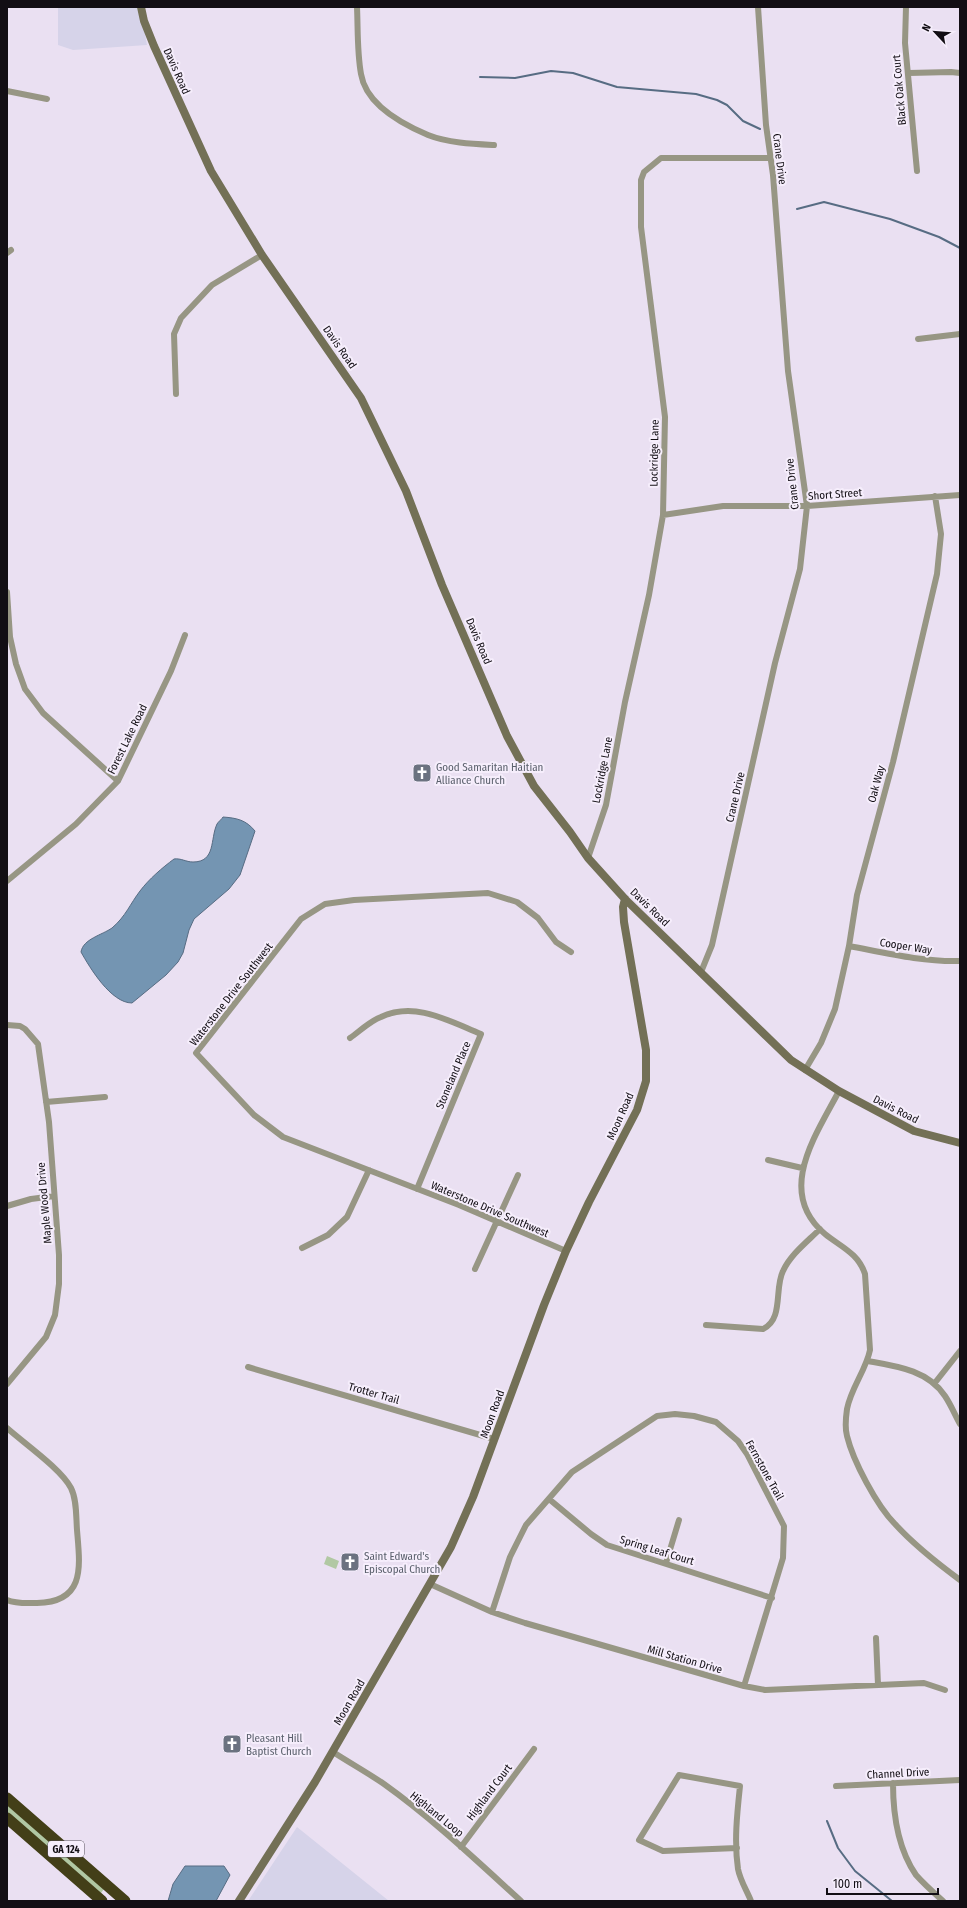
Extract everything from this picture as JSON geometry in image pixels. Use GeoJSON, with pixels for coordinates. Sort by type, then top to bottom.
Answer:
{"type":"FeatureCollection","features":[{"type":"Feature","properties":{"kind":"highway","name":"GA 124"},"geometry":{"type":"LineString","coordinates":[[7,1798],[125,1901]]}},
{"type":"Feature","properties":{"kind":"highway","name":"GA 124"},"geometry":{"type":"LineString","coordinates":[[7,1818],[102,1901]]}},
{"type":"Feature","properties":{"kind":"street","name":"Davis Road"},"geometry":{"type":"LineString","coordinates":[[141,7],[144,21],[154,46],[211,171],[262,255],[361,398],[406,491],[442,586],[506,736],[534,786],[570,832],[588,858],[625,898],[791,1060],[839,1091],[914,1131],[960,1143]]}},
{"type":"Feature","properties":{"kind":"street"},"geometry":{"type":"LineString","coordinates":[[357,7],[361,74],[366,88],[383,110],[429,135],[456,142],[494,146]]}},
{"type":"Feature","properties":{"kind":"street","name":"Crane Drive"},"geometry":{"type":"LineString","coordinates":[[701,972],[712,945],[775,663],[800,569],[807,506],[788,371],[773,175],[769,158],[758,7]]}},
{"type":"Feature","properties":{"kind":"street","name":"Black Oak Court"},"geometry":{"type":"LineString","coordinates":[[906,7],[905,43],[917,171]]}},
{"type":"Feature","properties":{"kind":"street"},"geometry":{"type":"LineString","coordinates":[[909,74],[960,73]]}},
{"type":"Feature","properties":{"kind":"street"},"geometry":{"type":"LineString","coordinates":[[7,91],[47,99]]}},
{"type":"Feature","properties":{"kind":"street","name":"Lockridge Lane"},"geometry":{"type":"LineString","coordinates":[[588,858],[606,805],[625,702],[650,595],[663,515],[665,418],[640,227],[641,180],[644,172],[660,158],[769,158]]}},
{"type":"Feature","properties":{"kind":"street"},"geometry":{"type":"LineString","coordinates":[[176,394],[174,334],[181,318],[212,285],[262,255]]}},
{"type":"Feature","properties":{"kind":"street"},"geometry":{"type":"LineString","coordinates":[[918,339],[960,334]]}},
{"type":"Feature","properties":{"kind":"street","name":"Short Street"},"geometry":{"type":"LineString","coordinates":[[663,515],[723,506],[807,506],[960,495]]}},
{"type":"Feature","properties":{"kind":"street","name":"Oak Way"},"geometry":{"type":"LineString","coordinates":[[805,1070],[821,1043],[835,1009],[849,946],[857,895],[893,762],[937,574],[941,534],[935,496]]}},
{"type":"Feature","properties":{"kind":"street"},"geometry":{"type":"LineString","coordinates":[[7,592],[10,637],[16,664],[25,689],[43,713],[118,781]]}},
{"type":"Feature","properties":{"kind":"street","name":"Forest Lake Road"},"geometry":{"type":"LineString","coordinates":[[8,878],[76,824],[118,781],[168,678],[186,635]]}},
{"type":"Feature","properties":{"kind":"street","name":"Waterstone Drive Southwest"},"geometry":{"type":"LineString","coordinates":[[566,1251],[369,1170],[283,1137],[254,1115],[196,1053],[301,920],[325,904],[354,900],[488,893],[517,902],[538,918],[556,942],[571,952]]}},
{"type":"Feature","properties":{"kind":"street","name":"Moon Road"},"geometry":{"type":"LineString","coordinates":[[239,1901],[333,1752],[451,1547],[494,1440],[544,1305],[566,1251],[589,1202],[637,1110],[646,1081],[646,1050],[624,922],[623,907],[625,898]]}},
{"type":"Feature","properties":{"kind":"street","name":"Cooper Way"},"geometry":{"type":"LineString","coordinates":[[849,946],[903,957],[938,962],[960,961]]}},
{"type":"Feature","properties":{"kind":"street","name":"Stoneland Place"},"geometry":{"type":"LineString","coordinates":[[350,1038],[380,1017],[406,1010],[432,1013],[481,1034],[416,1189]]}},
{"type":"Feature","properties":{"kind":"street","name":"Maple Wood Drive"},"geometry":{"type":"LineString","coordinates":[[7,1025],[20,1026],[25,1029],[38,1044],[49,1122],[59,1255],[59,1284],[55,1315],[46,1337],[7,1384]]}},
{"type":"Feature","properties":{"kind":"street"},"geometry":{"type":"LineString","coordinates":[[839,1091],[810,1146],[802,1168],[802,1194],[807,1209],[820,1229],[850,1251],[862,1266],[866,1283],[870,1350],[868,1361],[862,1368],[847,1409],[846,1435],[852,1452],[868,1484],[894,1523],[923,1550],[960,1580]]}},
{"type":"Feature","properties":{"kind":"street"},"geometry":{"type":"LineString","coordinates":[[46,1102],[105,1097]]}},
{"type":"Feature","properties":{"kind":"street"},"geometry":{"type":"LineString","coordinates":[[768,1160],[802,1168]]}},
{"type":"Feature","properties":{"kind":"street"},"geometry":{"type":"LineString","coordinates":[[302,1248],[328,1235],[347,1217],[369,1170]]}},
{"type":"Feature","properties":{"kind":"street"},"geometry":{"type":"LineString","coordinates":[[475,1269],[518,1175]]}},
{"type":"Feature","properties":{"kind":"street"},"geometry":{"type":"LineString","coordinates":[[7,1206],[31,1199],[54,1196]]}},
{"type":"Feature","properties":{"kind":"street"},"geometry":{"type":"LineString","coordinates":[[706,1325],[763,1329],[770,1326],[775,1316],[780,1280],[783,1271],[792,1258],[820,1229]]}},
{"type":"Feature","properties":{"kind":"street"},"geometry":{"type":"LineString","coordinates":[[934,1384],[960,1351]]}},
{"type":"Feature","properties":{"kind":"street"},"geometry":{"type":"LineString","coordinates":[[868,1361],[910,1370],[934,1384],[945,1396],[960,1424]]}},
{"type":"Feature","properties":{"kind":"street","name":"Trotter Trail"},"geometry":{"type":"LineString","coordinates":[[248,1367],[494,1440]]}},
{"type":"Feature","properties":{"kind":"street","name":"Fernstone Trail"},"geometry":{"type":"LineString","coordinates":[[492,1612],[510,1557],[526,1525],[572,1472],[657,1416],[675,1414],[694,1416],[716,1422],[738,1441],[747,1454],[784,1526],[782,1558],[772,1598],[744,1686]]}},
{"type":"Feature","properties":{"kind":"street"},"geometry":{"type":"LineString","coordinates":[[7,1428],[60,1474],[72,1490],[75,1503],[80,1573],[71,1591],[58,1600],[50,1603],[31,1603],[7,1600]]}},
{"type":"Feature","properties":{"kind":"street","name":"Spring Leaf Court"},"geometry":{"type":"LineString","coordinates":[[549,1499],[591,1534],[607,1545],[772,1598]]}},
{"type":"Feature","properties":{"kind":"street"},"geometry":{"type":"LineString","coordinates":[[666,1563],[679,1520]]}},
{"type":"Feature","properties":{"kind":"street","name":"Mill Station Drive"},"geometry":{"type":"LineString","coordinates":[[430,1584],[492,1612],[744,1686],[765,1690],[924,1683],[945,1690]]}},
{"type":"Feature","properties":{"kind":"street"},"geometry":{"type":"LineString","coordinates":[[876,1638],[878,1685]]}},
{"type":"Feature","properties":{"kind":"street","name":"Highland Court"},"geometry":{"type":"LineString","coordinates":[[461,1847],[534,1749]]}},
{"type":"Feature","properties":{"kind":"street","name":"Highland Loop"},"geometry":{"type":"LineString","coordinates":[[333,1752],[384,1784],[461,1847],[521,1901]]}},
{"type":"Feature","properties":{"kind":"street"},"geometry":{"type":"LineString","coordinates":[[737,1848],[663,1851],[639,1840],[679,1775],[740,1786],[736,1828],[737,1848],[738,1870],[751,1901]]}},
{"type":"Feature","properties":{"kind":"street","name":"Channel Drive"},"geometry":{"type":"LineString","coordinates":[[836,1786],[960,1780]]}},
{"type":"Feature","properties":{"kind":"street"},"geometry":{"type":"LineString","coordinates":[[893,1783],[893,1807],[903,1852],[917,1875],[943,1901]]}},
{"type":"Feature","properties":{"kind":"shaded area"},"geometry":{"type":"Polygon","coordinates":[[[58,7],[140,7],[147,45],[73,50],[58,45],[58,7]]]}},
{"type":"Feature","properties":{"kind":"shaded area"},"geometry":{"type":"Polygon","coordinates":[[[297,1827],[389,1901],[248,1901],[297,1827]]]}},
{"type":"Feature","properties":{"kind":"green space"},"geometry":{"type":"Polygon","coordinates":[[[327,1556],[339,1561],[336,1569],[324,1564],[327,1556]]]}},
{"type":"Feature","properties":{"kind":"green space"},"geometry":{"type":"Polygon","coordinates":[[[7,1805],[104,1889],[101,1893],[7,1812],[7,1805]]]}},
{"type":"Feature","properties":{"kind":"water"},"geometry":{"type":"Polygon","coordinates":[[[223,817],[241,820],[255,831],[240,875],[229,889],[194,919],[189,930],[183,953],[178,962],[166,975],[132,1003],[116,997],[102,984],[90,967],[81,952],[82,948],[89,941],[112,928],[144,887],[156,874],[174,859],[193,862],[200,861],[205,858],[211,849],[217,824],[223,817]]]}},
{"type":"Feature","properties":{"kind":"water"},"geometry":{"type":"Polygon","coordinates":[[[185,1866],[224,1866],[230,1875],[216,1901],[168,1901],[173,1884],[185,1866]]]}},
{"type":"Feature","properties":{"kind":"waterway"},"geometry":{"type":"LineString","coordinates":[[480,77],[515,78],[551,71],[573,73],[617,87],[696,94],[717,100],[727,105],[743,121],[760,129]]}},
{"type":"Feature","properties":{"kind":"waterway"},"geometry":{"type":"LineString","coordinates":[[797,209],[824,202],[890,219],[939,237],[960,248]]}},
{"type":"Feature","properties":{"kind":"waterway"},"geometry":{"type":"LineString","coordinates":[[827,1821],[838,1848],[855,1871],[892,1901]]}},
{"type":"Feature","properties":{"kind":"place","name":"Good Samaritan Haitian Alliance Church"},"geometry":{"type":"Point","coordinates":[422,773]}},
{"type":"Feature","properties":{"kind":"place","name":"Saint Edward's Episcopal Church"},"geometry":{"type":"Point","coordinates":[350,1562]}},
{"type":"Feature","properties":{"kind":"place","name":"Pleasant Hill Baptist Church"},"geometry":{"type":"Point","coordinates":[232,1744]}}]}
